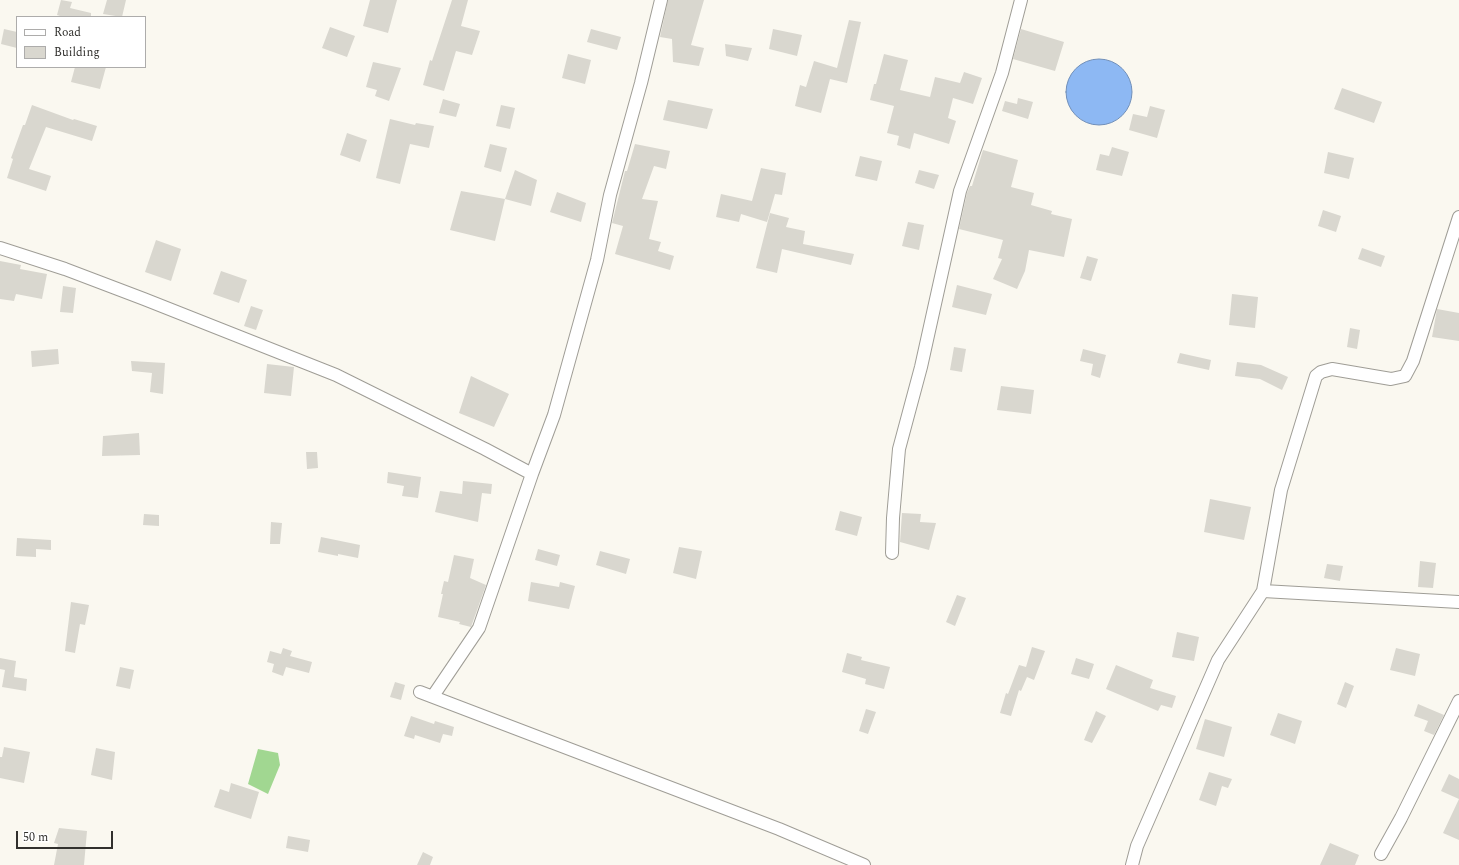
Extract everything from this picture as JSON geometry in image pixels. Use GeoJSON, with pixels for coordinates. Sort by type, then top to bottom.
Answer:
{"type":"FeatureCollection","features":[{"type":"Feature","properties":{"kind":"street"},"geometry":{"type":"LineString","coordinates":[[433,696],[479,628],[554,415],[598,260],[610,194],[641,83],[661,0]]}},
{"type":"Feature","properties":{"kind":"street"},"geometry":{"type":"LineString","coordinates":[[892,553],[893,518],[899,449],[921,367],[960,191],[1002,73],[1021,0]]}},
{"type":"Feature","properties":{"kind":"street"},"geometry":{"type":"LineString","coordinates":[[1132,865],[1137,846],[1218,660],[1263,591],[1281,490],[1316,376],[1321,372],[1332,369],[1391,379],[1405,376],[1414,361],[1459,217]]}},
{"type":"Feature","properties":{"kind":"street"},"geometry":{"type":"LineString","coordinates":[[0,248],[65,269],[336,375],[532,474]]}},
{"type":"Feature","properties":{"kind":"street"},"geometry":{"type":"LineString","coordinates":[[1263,591],[1459,602]]}},
{"type":"Feature","properties":{"kind":"street"},"geometry":{"type":"LineString","coordinates":[[420,692],[779,829],[864,865]]}},
{"type":"Feature","properties":{"kind":"street"},"geometry":{"type":"LineString","coordinates":[[1381,854],[1401,818],[1459,701]]}},
{"type":"Feature","properties":{"kind":"green space"},"geometry":{"type":"Polygon","coordinates":[[[258,749],[278,753],[280,765],[268,794],[248,784],[258,749]]]}},
{"type":"Feature","properties":{"kind":"water"},"geometry":{"type":"Polygon","coordinates":[[[1093,59],[1105,59],[1117,64],[1127,74],[1132,86],[1130,105],[1117,120],[1105,125],[1093,125],[1081,120],[1071,110],[1066,98],[1066,86],[1071,74],[1081,64],[1093,59]]]}},
{"type":"Feature","properties":{"kind":"building"},"geometry":{"type":"Polygon","coordinates":[[[61,0],[72,2],[70,8],[91,13],[91,16],[57,15],[61,0]]]}},
{"type":"Feature","properties":{"kind":"building"},"geometry":{"type":"Polygon","coordinates":[[[107,0],[126,0],[122,16],[103,14],[107,0]]]}},
{"type":"Feature","properties":{"kind":"building"},"geometry":{"type":"Polygon","coordinates":[[[370,0],[397,0],[388,33],[363,26],[370,0]]]}},
{"type":"Feature","properties":{"kind":"building"},"geometry":{"type":"Polygon","coordinates":[[[452,0],[468,0],[461,26],[480,31],[472,55],[456,51],[444,91],[423,85],[430,60],[432,61],[452,0]]]}},
{"type":"Feature","properties":{"kind":"building"},"geometry":{"type":"Polygon","coordinates":[[[668,0],[704,0],[691,45],[704,48],[699,66],[673,62],[672,39],[660,37],[668,0]]]}},
{"type":"Feature","properties":{"kind":"building"},"geometry":{"type":"Polygon","coordinates":[[[849,20],[861,22],[847,83],[830,79],[821,113],[795,106],[800,85],[806,87],[814,61],[837,68],[849,20]]]}},
{"type":"Feature","properties":{"kind":"building"},"geometry":{"type":"Polygon","coordinates":[[[330,27],[355,36],[347,57],[322,48],[330,27]]]}},
{"type":"Feature","properties":{"kind":"building"},"geometry":{"type":"Polygon","coordinates":[[[4,29],[16,32],[16,48],[1,44],[4,29]]]}},
{"type":"Feature","properties":{"kind":"building"},"geometry":{"type":"Polygon","coordinates":[[[591,29],[621,37],[617,50],[587,42],[591,29]]]}},
{"type":"Feature","properties":{"kind":"building"},"geometry":{"type":"Polygon","coordinates":[[[773,29],[802,35],[797,56],[769,49],[773,29]]]}},
{"type":"Feature","properties":{"kind":"building"},"geometry":{"type":"Polygon","coordinates":[[[1021,29],[1064,42],[1055,71],[1013,59],[1021,29]]]}},
{"type":"Feature","properties":{"kind":"building"},"geometry":{"type":"Polygon","coordinates":[[[725,44],[752,48],[748,61],[726,56],[725,44]]]}},
{"type":"Feature","properties":{"kind":"building"},"geometry":{"type":"Polygon","coordinates":[[[568,54],[591,60],[585,84],[562,78],[568,54]]]}},
{"type":"Feature","properties":{"kind":"building"},"geometry":{"type":"Polygon","coordinates":[[[884,54],[908,60],[900,90],[930,97],[935,77],[960,83],[964,72],[982,78],[973,104],[953,98],[948,118],[956,121],[949,144],[914,133],[910,149],[897,145],[899,136],[887,133],[894,106],[870,100],[884,54]]]}},
{"type":"Feature","properties":{"kind":"building"},"geometry":{"type":"Polygon","coordinates":[[[373,62],[401,68],[389,101],[375,96],[377,90],[366,87],[373,62]]]}},
{"type":"Feature","properties":{"kind":"building"},"geometry":{"type":"Polygon","coordinates":[[[75,68],[106,68],[100,89],[71,82],[75,68]]]}},
{"type":"Feature","properties":{"kind":"building"},"geometry":{"type":"Polygon","coordinates":[[[1342,88],[1382,102],[1374,123],[1334,109],[1342,88]]]}},
{"type":"Feature","properties":{"kind":"building"},"geometry":{"type":"Polygon","coordinates":[[[1018,98],[1033,102],[1028,119],[1002,111],[1005,101],[1017,104],[1018,98]]]}},
{"type":"Feature","properties":{"kind":"building"},"geometry":{"type":"Polygon","coordinates":[[[443,99],[460,104],[456,117],[439,113],[443,99]]]}},
{"type":"Feature","properties":{"kind":"building"},"geometry":{"type":"Polygon","coordinates":[[[668,100],[713,109],[707,129],[663,120],[668,100]]]}},
{"type":"Feature","properties":{"kind":"building"},"geometry":{"type":"Polygon","coordinates":[[[32,105],[73,120],[74,119],[97,126],[92,141],[46,127],[29,169],[51,176],[46,191],[7,178],[13,159],[11,158],[32,105]]]}},
{"type":"Feature","properties":{"kind":"building"},"geometry":{"type":"Polygon","coordinates":[[[501,105],[515,108],[510,129],[496,126],[501,105]]]}},
{"type":"Feature","properties":{"kind":"building"},"geometry":{"type":"Polygon","coordinates":[[[1150,106],[1165,110],[1157,138],[1129,130],[1133,114],[1147,117],[1150,106]]]}},
{"type":"Feature","properties":{"kind":"building"},"geometry":{"type":"Polygon","coordinates":[[[390,119],[415,125],[416,123],[434,126],[429,148],[410,144],[400,184],[376,178],[390,119]]]}},
{"type":"Feature","properties":{"kind":"building"},"geometry":{"type":"Polygon","coordinates":[[[347,133],[367,140],[360,162],[340,155],[347,133]]]}},
{"type":"Feature","properties":{"kind":"building"},"geometry":{"type":"Polygon","coordinates":[[[490,144],[507,148],[501,172],[484,167],[490,144]]]}},
{"type":"Feature","properties":{"kind":"building"},"geometry":{"type":"Polygon","coordinates":[[[635,144],[670,151],[666,169],[654,166],[642,199],[658,201],[649,239],[661,242],[658,251],[674,256],[670,270],[615,254],[623,226],[612,223],[625,171],[627,171],[635,144]]]}},
{"type":"Feature","properties":{"kind":"building"},"geometry":{"type":"Polygon","coordinates":[[[1112,147],[1129,152],[1122,176],[1096,170],[1100,154],[1109,156],[1112,147]]]}},
{"type":"Feature","properties":{"kind":"building"},"geometry":{"type":"Polygon","coordinates":[[[983,150],[1018,160],[1011,187],[1034,193],[1031,205],[1052,211],[1051,214],[1072,219],[1064,257],[1029,250],[1025,271],[1017,289],[993,279],[1002,259],[998,258],[1003,240],[959,229],[967,193],[970,186],[972,186],[983,150]]]}},
{"type":"Feature","properties":{"kind":"building"},"geometry":{"type":"Polygon","coordinates":[[[1328,152],[1354,158],[1349,179],[1324,173],[1328,152]]]}},
{"type":"Feature","properties":{"kind":"building"},"geometry":{"type":"Polygon","coordinates":[[[860,156],[882,161],[877,181],[855,176],[860,156]]]}},
{"type":"Feature","properties":{"kind":"building"},"geometry":{"type":"Polygon","coordinates":[[[761,168],[786,173],[782,195],[775,194],[767,222],[741,214],[739,222],[716,217],[721,194],[752,201],[761,168]]]}},
{"type":"Feature","properties":{"kind":"building"},"geometry":{"type":"Polygon","coordinates":[[[515,170],[537,180],[531,206],[505,199],[515,170]]]}},
{"type":"Feature","properties":{"kind":"building"},"geometry":{"type":"Polygon","coordinates":[[[919,170],[939,175],[934,189],[915,183],[919,170]]]}},
{"type":"Feature","properties":{"kind":"building"},"geometry":{"type":"Polygon","coordinates":[[[461,191],[505,199],[495,241],[450,230],[461,191]]]}},
{"type":"Feature","properties":{"kind":"building"},"geometry":{"type":"Polygon","coordinates":[[[557,192],[586,203],[581,222],[550,212],[557,192]]]}},
{"type":"Feature","properties":{"kind":"building"},"geometry":{"type":"Polygon","coordinates":[[[1323,210],[1341,216],[1336,232],[1318,226],[1323,210]]]}},
{"type":"Feature","properties":{"kind":"building"},"geometry":{"type":"Polygon","coordinates":[[[770,213],[789,218],[786,227],[805,231],[803,244],[854,254],[851,265],[782,249],[777,273],[756,268],[770,213]]]}},
{"type":"Feature","properties":{"kind":"building"},"geometry":{"type":"Polygon","coordinates":[[[908,222],[924,225],[919,250],[902,246],[908,222]]]}},
{"type":"Feature","properties":{"kind":"building"},"geometry":{"type":"Polygon","coordinates":[[[156,240],[181,249],[171,281],[145,272],[156,240]]]}},
{"type":"Feature","properties":{"kind":"building"},"geometry":{"type":"Polygon","coordinates":[[[1362,248],[1385,256],[1381,267],[1358,259],[1362,248]]]}},
{"type":"Feature","properties":{"kind":"building"},"geometry":{"type":"Polygon","coordinates":[[[1087,256],[1098,259],[1091,281],[1080,278],[1087,256]]]}},
{"type":"Feature","properties":{"kind":"building"},"geometry":{"type":"Polygon","coordinates":[[[0,261],[21,265],[20,269],[47,274],[42,299],[16,294],[14,301],[0,299],[0,261]]]}},
{"type":"Feature","properties":{"kind":"building"},"geometry":{"type":"Polygon","coordinates":[[[221,271],[247,280],[239,303],[213,294],[221,271]]]}},
{"type":"Feature","properties":{"kind":"building"},"geometry":{"type":"Polygon","coordinates":[[[957,285],[992,294],[986,315],[952,307],[957,285]]]}},
{"type":"Feature","properties":{"kind":"building"},"geometry":{"type":"Polygon","coordinates":[[[63,286],[76,288],[73,313],[60,312],[63,286]]]}},
{"type":"Feature","properties":{"kind":"building"},"geometry":{"type":"Polygon","coordinates":[[[1232,294],[1258,297],[1255,328],[1229,325],[1232,294]]]}},
{"type":"Feature","properties":{"kind":"building"},"geometry":{"type":"Polygon","coordinates":[[[251,306],[263,310],[256,330],[244,326],[251,306]]]}},
{"type":"Feature","properties":{"kind":"building"},"geometry":{"type":"Polygon","coordinates":[[[1437,309],[1459,313],[1459,341],[1432,337],[1437,309]]]}},
{"type":"Feature","properties":{"kind":"building"},"geometry":{"type":"Polygon","coordinates":[[[1350,328],[1360,330],[1357,349],[1347,347],[1350,328]]]}},
{"type":"Feature","properties":{"kind":"building"},"geometry":{"type":"Polygon","coordinates":[[[954,347],[966,349],[962,372],[950,370],[954,347]]]}},
{"type":"Feature","properties":{"kind":"building"},"geometry":{"type":"Polygon","coordinates":[[[58,349],[59,364],[32,367],[31,351],[58,349]]]}},
{"type":"Feature","properties":{"kind":"building"},"geometry":{"type":"Polygon","coordinates":[[[1083,349],[1106,355],[1100,378],[1091,375],[1093,364],[1080,361],[1083,349]]]}},
{"type":"Feature","properties":{"kind":"building"},"geometry":{"type":"Polygon","coordinates":[[[1180,353],[1211,360],[1209,370],[1177,363],[1180,353]]]}},
{"type":"Feature","properties":{"kind":"building"},"geometry":{"type":"Polygon","coordinates":[[[131,361],[165,363],[163,394],[150,392],[152,373],[132,371],[131,361]]]}},
{"type":"Feature","properties":{"kind":"building"},"geometry":{"type":"Polygon","coordinates":[[[1237,362],[1261,365],[1288,377],[1282,390],[1260,379],[1235,376],[1237,362]]]}},
{"type":"Feature","properties":{"kind":"building"},"geometry":{"type":"Polygon","coordinates":[[[267,364],[294,367],[291,396],[264,393],[267,364]]]}},
{"type":"Feature","properties":{"kind":"building"},"geometry":{"type":"Polygon","coordinates":[[[471,376],[509,394],[494,427],[459,413],[471,376]]]}},
{"type":"Feature","properties":{"kind":"building"},"geometry":{"type":"Polygon","coordinates":[[[1001,386],[1034,390],[1031,414],[997,410],[1001,386]]]}},
{"type":"Feature","properties":{"kind":"building"},"geometry":{"type":"Polygon","coordinates":[[[139,433],[140,455],[102,456],[103,436],[139,433]]]}},
{"type":"Feature","properties":{"kind":"building"},"geometry":{"type":"Polygon","coordinates":[[[306,452],[317,452],[318,468],[307,469],[306,452]]]}},
{"type":"Feature","properties":{"kind":"building"},"geometry":{"type":"Polygon","coordinates":[[[388,472],[421,477],[418,498],[402,496],[404,486],[387,483],[388,472]]]}},
{"type":"Feature","properties":{"kind":"building"},"geometry":{"type":"Polygon","coordinates":[[[463,481],[492,484],[491,494],[482,493],[478,522],[435,512],[440,491],[462,494],[463,481]]]}},
{"type":"Feature","properties":{"kind":"building"},"geometry":{"type":"Polygon","coordinates":[[[1210,499],[1251,507],[1244,540],[1204,532],[1210,499]]]}},
{"type":"Feature","properties":{"kind":"building"},"geometry":{"type":"Polygon","coordinates":[[[840,511],[862,517],[857,536],[835,530],[840,511]]]}},
{"type":"Feature","properties":{"kind":"building"},"geometry":{"type":"Polygon","coordinates":[[[902,513],[921,514],[920,522],[936,523],[929,550],[900,542],[902,513]]]}},
{"type":"Feature","properties":{"kind":"building"},"geometry":{"type":"Polygon","coordinates":[[[144,514],[159,515],[159,526],[143,525],[144,514]]]}},
{"type":"Feature","properties":{"kind":"building"},"geometry":{"type":"Polygon","coordinates":[[[271,522],[282,523],[280,544],[270,544],[271,522]]]}},
{"type":"Feature","properties":{"kind":"building"},"geometry":{"type":"Polygon","coordinates":[[[321,537],[360,545],[358,558],[318,552],[321,537]]]}},
{"type":"Feature","properties":{"kind":"building"},"geometry":{"type":"Polygon","coordinates":[[[17,538],[51,540],[51,550],[36,549],[36,557],[16,556],[17,538]]]}},
{"type":"Feature","properties":{"kind":"building"},"geometry":{"type":"Polygon","coordinates":[[[679,547],[702,551],[696,579],[673,573],[679,547]]]}},
{"type":"Feature","properties":{"kind":"building"},"geometry":{"type":"Polygon","coordinates":[[[538,549],[560,555],[557,566],[535,560],[538,549]]]}},
{"type":"Feature","properties":{"kind":"building"},"geometry":{"type":"Polygon","coordinates":[[[600,551],[630,559],[626,574],[596,565],[600,551]]]}},
{"type":"Feature","properties":{"kind":"building"},"geometry":{"type":"Polygon","coordinates":[[[454,555],[474,559],[470,578],[486,585],[471,627],[459,624],[460,622],[438,617],[444,581],[448,582],[454,555]]]}},
{"type":"Feature","properties":{"kind":"building"},"geometry":{"type":"Polygon","coordinates":[[[1420,561],[1436,563],[1433,588],[1418,587],[1420,561]]]}},
{"type":"Feature","properties":{"kind":"building"},"geometry":{"type":"Polygon","coordinates":[[[1327,564],[1343,566],[1340,581],[1324,578],[1327,564]]]}},
{"type":"Feature","properties":{"kind":"building"},"geometry":{"type":"Polygon","coordinates":[[[531,582],[559,587],[560,582],[575,586],[569,609],[528,601],[531,582]]]}},
{"type":"Feature","properties":{"kind":"building"},"geometry":{"type":"Polygon","coordinates":[[[957,595],[966,598],[955,626],[946,622],[957,595]]]}},
{"type":"Feature","properties":{"kind":"building"},"geometry":{"type":"Polygon","coordinates":[[[71,602],[89,605],[85,625],[80,624],[75,653],[65,651],[71,602]]]}},
{"type":"Feature","properties":{"kind":"building"},"geometry":{"type":"Polygon","coordinates":[[[1177,632],[1199,637],[1194,661],[1172,657],[1177,632]]]}},
{"type":"Feature","properties":{"kind":"building"},"geometry":{"type":"Polygon","coordinates":[[[1032,647],[1045,651],[1034,680],[1027,677],[1021,691],[1019,690],[1011,716],[1000,713],[1006,693],[1008,694],[1019,665],[1026,667],[1032,647]]]}},
{"type":"Feature","properties":{"kind":"building"},"geometry":{"type":"Polygon","coordinates":[[[283,648],[292,651],[290,656],[312,662],[309,673],[286,667],[283,676],[272,672],[274,664],[267,662],[270,651],[281,654],[283,648]]]}},
{"type":"Feature","properties":{"kind":"building"},"geometry":{"type":"Polygon","coordinates":[[[1396,648],[1420,654],[1415,676],[1390,670],[1396,648]]]}},
{"type":"Feature","properties":{"kind":"building"},"geometry":{"type":"Polygon","coordinates":[[[847,653],[862,657],[861,660],[890,667],[884,689],[865,684],[866,679],[842,672],[847,653]]]}},
{"type":"Feature","properties":{"kind":"building"},"geometry":{"type":"Polygon","coordinates":[[[0,658],[16,661],[14,677],[27,679],[26,691],[2,687],[5,670],[0,669],[0,658]]]}},
{"type":"Feature","properties":{"kind":"building"},"geometry":{"type":"Polygon","coordinates":[[[1076,658],[1094,664],[1089,679],[1071,674],[1076,658]]]}},
{"type":"Feature","properties":{"kind":"building"},"geometry":{"type":"Polygon","coordinates":[[[1116,665],[1153,680],[1150,688],[1176,696],[1172,708],[1161,705],[1158,711],[1106,689],[1116,665]]]}},
{"type":"Feature","properties":{"kind":"building"},"geometry":{"type":"Polygon","coordinates":[[[120,667],[134,670],[130,689],[116,686],[120,667]]]}},
{"type":"Feature","properties":{"kind":"building"},"geometry":{"type":"Polygon","coordinates":[[[395,682],[405,685],[401,700],[390,697],[395,682]]]}},
{"type":"Feature","properties":{"kind":"building"},"geometry":{"type":"Polygon","coordinates":[[[1345,682],[1354,686],[1346,708],[1337,704],[1345,682]]]}},
{"type":"Feature","properties":{"kind":"building"},"geometry":{"type":"Polygon","coordinates":[[[1418,704],[1444,715],[1434,735],[1424,731],[1428,721],[1414,716],[1418,704]]]}},
{"type":"Feature","properties":{"kind":"building"},"geometry":{"type":"Polygon","coordinates":[[[866,709],[876,712],[868,734],[859,731],[866,709]]]}},
{"type":"Feature","properties":{"kind":"building"},"geometry":{"type":"Polygon","coordinates":[[[1096,711],[1106,716],[1092,743],[1084,740],[1096,711]]]}},
{"type":"Feature","properties":{"kind":"building"},"geometry":{"type":"Polygon","coordinates":[[[1278,713],[1302,721],[1295,744],[1270,735],[1278,713]]]}},
{"type":"Feature","properties":{"kind":"building"},"geometry":{"type":"Polygon","coordinates":[[[411,716],[434,724],[435,721],[454,727],[452,736],[443,734],[440,743],[415,735],[414,739],[404,736],[411,716]]]}},
{"type":"Feature","properties":{"kind":"building"},"geometry":{"type":"Polygon","coordinates":[[[1205,719],[1232,727],[1224,757],[1196,749],[1205,719]]]}},
{"type":"Feature","properties":{"kind":"building"},"geometry":{"type":"Polygon","coordinates":[[[4,747],[30,752],[24,783],[0,778],[0,757],[2,757],[4,747]]]}},
{"type":"Feature","properties":{"kind":"building"},"geometry":{"type":"Polygon","coordinates":[[[96,748],[115,752],[112,780],[91,775],[96,748]]]}},
{"type":"Feature","properties":{"kind":"building"},"geometry":{"type":"Polygon","coordinates":[[[1209,772],[1232,779],[1228,788],[1222,786],[1216,806],[1199,800],[1209,772]]]}},
{"type":"Feature","properties":{"kind":"building"},"geometry":{"type":"Polygon","coordinates":[[[1449,774],[1459,779],[1459,799],[1441,791],[1449,774]]]}},
{"type":"Feature","properties":{"kind":"building"},"geometry":{"type":"Polygon","coordinates":[[[231,783],[259,792],[251,819],[214,807],[220,789],[229,792],[231,783]]]}},
{"type":"Feature","properties":{"kind":"building"},"geometry":{"type":"Polygon","coordinates":[[[1459,799],[1459,840],[1443,833],[1459,799]]]}},
{"type":"Feature","properties":{"kind":"building"},"geometry":{"type":"Polygon","coordinates":[[[59,828],[87,831],[84,865],[54,865],[58,844],[54,843],[59,828]]]}},
{"type":"Feature","properties":{"kind":"building"},"geometry":{"type":"Polygon","coordinates":[[[288,836],[310,840],[308,852],[286,848],[288,836]]]}},
{"type":"Feature","properties":{"kind":"building"},"geometry":{"type":"Polygon","coordinates":[[[1330,843],[1359,855],[1355,865],[1320,865],[1330,843]]]}},
{"type":"Feature","properties":{"kind":"building"},"geometry":{"type":"Polygon","coordinates":[[[423,852],[433,857],[430,865],[417,865],[423,852]]]}}]}
